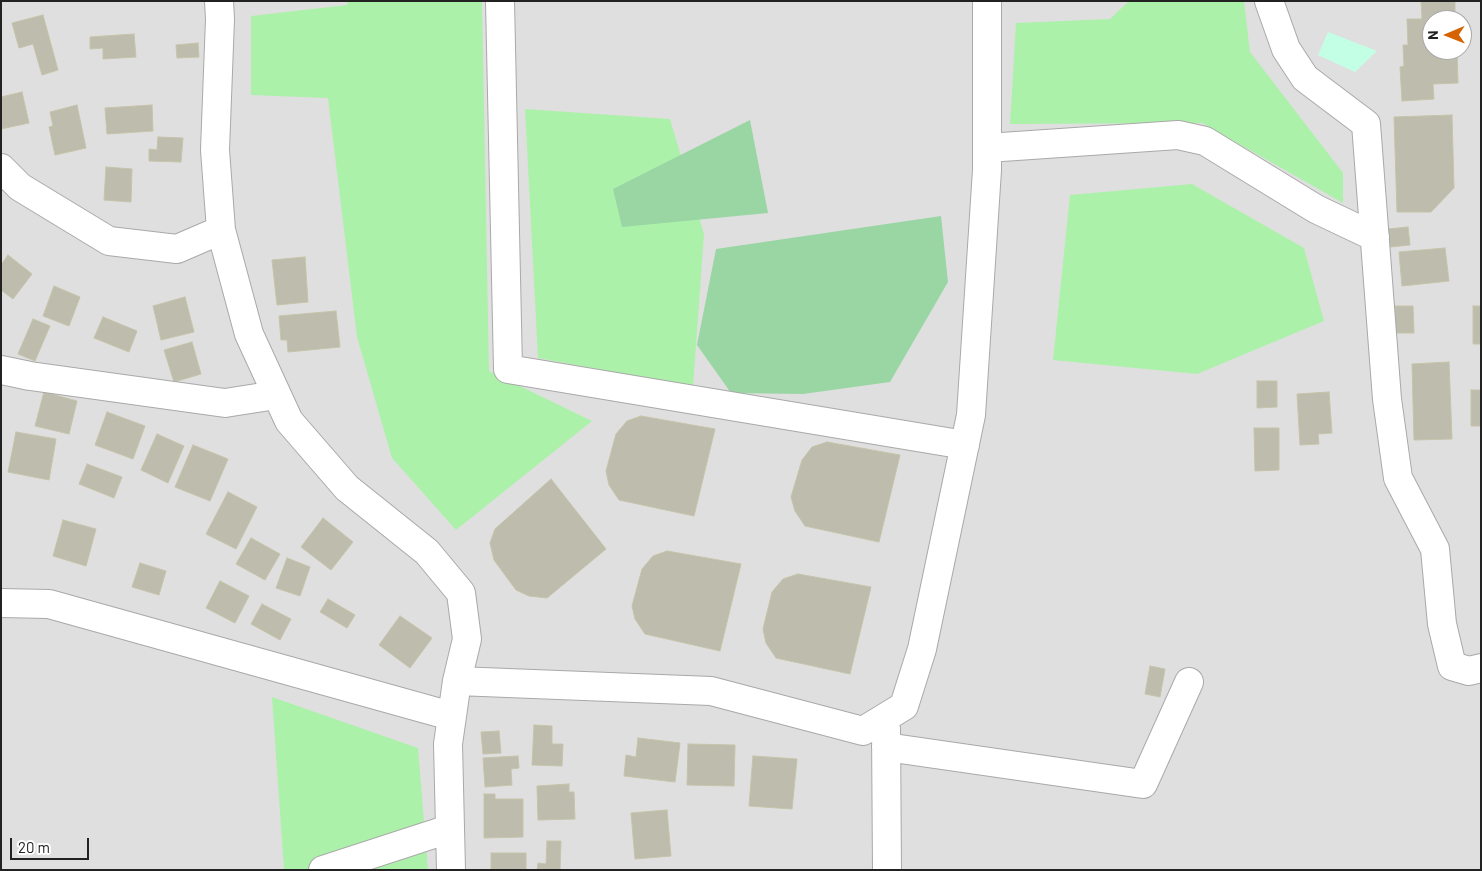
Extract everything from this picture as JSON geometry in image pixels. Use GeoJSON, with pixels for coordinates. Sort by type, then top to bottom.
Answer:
{"type":"FeatureCollection","features":[{"type":"Feature","properties":{"kind":"street"},"geometry":{"type":"LineString","coordinates":[[219,1],[215,150],[221,230],[249,334],[289,421],[346,488],[427,552],[462,593],[467,639],[457,681],[448,744],[451,870]]}},
{"type":"Feature","properties":{"kind":"street"},"geometry":{"type":"LineString","coordinates":[[500,1],[508,369],[965,446]]}},
{"type":"Feature","properties":{"kind":"street"},"geometry":{"type":"LineString","coordinates":[[457,681],[711,691],[863,731],[904,706],[922,649],[972,415],[987,148],[987,1]]}},
{"type":"Feature","properties":{"kind":"street"},"geometry":{"type":"LineString","coordinates":[[1269,1],[1286,49],[1305,78],[1366,124],[1387,399],[1398,478],[1435,549],[1442,624],[1452,666],[1468,671],[1481,668]]}},
{"type":"Feature","properties":{"kind":"street"},"geometry":{"type":"LineString","coordinates":[[987,148],[1178,135],[1205,141],[1316,209],[1374,237]]}},
{"type":"Feature","properties":{"kind":"street"},"geometry":{"type":"LineString","coordinates":[[1,168],[20,187],[109,241],[177,249],[221,230]]}},
{"type":"Feature","properties":{"kind":"street"},"geometry":{"type":"LineString","coordinates":[[1,370],[30,376],[225,403],[276,395]]}},
{"type":"Feature","properties":{"kind":"street"},"geometry":{"type":"LineString","coordinates":[[1,602],[49,604],[451,716]]}},
{"type":"Feature","properties":{"kind":"street"},"geometry":{"type":"LineString","coordinates":[[886,747],[1143,784],[1189,682]]}},
{"type":"Feature","properties":{"kind":"street"},"geometry":{"type":"LineString","coordinates":[[886,717],[888,870]]}},
{"type":"Feature","properties":{"kind":"street"},"geometry":{"type":"LineString","coordinates":[[323,870],[449,829]]}},
{"type":"Feature","properties":{"kind":"shaded area"},"geometry":{"type":"Polygon","coordinates":[[[1,1],[1481,1],[1481,870],[1,870],[1,1]]]}},
{"type":"Feature","properties":{"kind":"green space"},"geometry":{"type":"Polygon","coordinates":[[[348,1],[482,1],[489,371],[592,421],[456,530],[392,458],[357,337],[328,98],[251,95],[251,16],[347,5],[348,1]]]}},
{"type":"Feature","properties":{"kind":"green space"},"geometry":{"type":"Polygon","coordinates":[[[1129,1],[1244,1],[1250,52],[1343,173],[1343,203],[1202,123],[1010,124],[1016,23],[1110,19],[1129,1]]]}},
{"type":"Feature","properties":{"kind":"green space"},"geometry":{"type":"Polygon","coordinates":[[[1328,32],[1377,51],[1355,72],[1318,55],[1328,32]]]}},
{"type":"Feature","properties":{"kind":"green space"},"geometry":{"type":"Polygon","coordinates":[[[525,109],[670,119],[704,234],[693,387],[538,358],[525,109]]]}},
{"type":"Feature","properties":{"kind":"green space"},"geometry":{"type":"Polygon","coordinates":[[[750,120],[768,213],[622,227],[613,189],[750,120]]]}},
{"type":"Feature","properties":{"kind":"green space"},"geometry":{"type":"Polygon","coordinates":[[[1192,184],[1304,248],[1324,321],[1197,374],[1053,360],[1070,195],[1192,184]]]}},
{"type":"Feature","properties":{"kind":"green space"},"geometry":{"type":"Polygon","coordinates":[[[941,216],[948,282],[890,382],[803,394],[731,393],[697,345],[716,249],[941,216]]]}},
{"type":"Feature","properties":{"kind":"green space"},"geometry":{"type":"Polygon","coordinates":[[[272,697],[418,748],[428,870],[284,870],[272,697]]]}},
{"type":"Feature","properties":{"kind":"building"},"geometry":{"type":"Polygon","coordinates":[[[1421,1],[1455,1],[1455,10],[1422,10],[1422,19],[1421,1]]]}},
{"type":"Feature","properties":{"kind":"building"},"geometry":{"type":"Polygon","coordinates":[[[43,15],[58,70],[42,75],[33,44],[19,48],[12,23],[43,15]]]}},
{"type":"Feature","properties":{"kind":"building"},"geometry":{"type":"Polygon","coordinates":[[[1407,19],[1422,19],[1422,60],[1457,60],[1458,83],[1433,84],[1434,99],[1402,101],[1400,67],[1404,66],[1403,45],[1408,45],[1407,19]]]}},
{"type":"Feature","properties":{"kind":"building"},"geometry":{"type":"Polygon","coordinates":[[[134,34],[136,57],[103,59],[103,48],[90,49],[90,37],[134,34]]]}},
{"type":"Feature","properties":{"kind":"building"},"geometry":{"type":"Polygon","coordinates":[[[198,43],[199,57],[177,58],[176,45],[198,43]]]}},
{"type":"Feature","properties":{"kind":"building"},"geometry":{"type":"Polygon","coordinates":[[[22,92],[29,123],[1,129],[1,97],[22,92]]]}},
{"type":"Feature","properties":{"kind":"building"},"geometry":{"type":"Polygon","coordinates":[[[77,105],[86,148],[55,155],[49,127],[53,126],[50,112],[77,105]]]}},
{"type":"Feature","properties":{"kind":"building"},"geometry":{"type":"Polygon","coordinates":[[[152,105],[153,131],[107,134],[105,108],[152,105]]]}},
{"type":"Feature","properties":{"kind":"building"},"geometry":{"type":"Polygon","coordinates":[[[1452,115],[1454,188],[1431,212],[1397,212],[1394,117],[1452,115]]]}},
{"type":"Feature","properties":{"kind":"building"},"geometry":{"type":"Polygon","coordinates":[[[158,137],[183,138],[181,162],[149,161],[149,149],[157,150],[158,137]]]}},
{"type":"Feature","properties":{"kind":"building"},"geometry":{"type":"Polygon","coordinates":[[[106,167],[132,169],[131,202],[104,200],[106,167]]]}},
{"type":"Feature","properties":{"kind":"building"},"geometry":{"type":"Polygon","coordinates":[[[1408,227],[1410,245],[1390,247],[1388,229],[1408,227]]]}},
{"type":"Feature","properties":{"kind":"building"},"geometry":{"type":"Polygon","coordinates":[[[1445,248],[1449,281],[1402,286],[1399,252],[1445,248]]]}},
{"type":"Feature","properties":{"kind":"building"},"geometry":{"type":"Polygon","coordinates":[[[8,255],[32,274],[13,299],[1,290],[1,265],[8,255]]]}},
{"type":"Feature","properties":{"kind":"building"},"geometry":{"type":"Polygon","coordinates":[[[305,257],[308,302],[277,305],[272,260],[305,257]]]}},
{"type":"Feature","properties":{"kind":"building"},"geometry":{"type":"Polygon","coordinates":[[[54,286],[80,297],[69,326],[43,316],[54,286]]]}},
{"type":"Feature","properties":{"kind":"building"},"geometry":{"type":"Polygon","coordinates":[[[185,297],[194,332],[161,340],[153,306],[185,297]]]}},
{"type":"Feature","properties":{"kind":"building"},"geometry":{"type":"Polygon","coordinates":[[[1395,306],[1413,306],[1414,333],[1396,333],[1395,306]]]}},
{"type":"Feature","properties":{"kind":"building"},"geometry":{"type":"Polygon","coordinates":[[[1473,306],[1481,306],[1481,344],[1473,344],[1473,306]]]}},
{"type":"Feature","properties":{"kind":"building"},"geometry":{"type":"Polygon","coordinates":[[[336,311],[340,347],[288,352],[287,340],[281,340],[279,316],[336,311]]]}},
{"type":"Feature","properties":{"kind":"building"},"geometry":{"type":"Polygon","coordinates":[[[103,317],[137,331],[129,352],[94,338],[103,317]]]}},
{"type":"Feature","properties":{"kind":"building"},"geometry":{"type":"Polygon","coordinates":[[[33,319],[50,326],[35,361],[18,354],[33,319]]]}},
{"type":"Feature","properties":{"kind":"building"},"geometry":{"type":"Polygon","coordinates":[[[192,342],[201,374],[174,382],[164,350],[192,342]]]}},
{"type":"Feature","properties":{"kind":"building"},"geometry":{"type":"Polygon","coordinates":[[[1449,362],[1452,439],[1414,440],[1412,364],[1449,362]]]}},
{"type":"Feature","properties":{"kind":"building"},"geometry":{"type":"Polygon","coordinates":[[[1257,381],[1277,381],[1277,407],[1257,408],[1257,381]]]}},
{"type":"Feature","properties":{"kind":"building"},"geometry":{"type":"Polygon","coordinates":[[[1471,390],[1481,390],[1481,426],[1471,426],[1471,390]]]}},
{"type":"Feature","properties":{"kind":"building"},"geometry":{"type":"Polygon","coordinates":[[[44,392],[77,401],[69,434],[35,426],[44,392]]]}},
{"type":"Feature","properties":{"kind":"building"},"geometry":{"type":"Polygon","coordinates":[[[1329,392],[1332,433],[1318,434],[1319,444],[1300,445],[1297,394],[1329,392]]]}},
{"type":"Feature","properties":{"kind":"building"},"geometry":{"type":"Polygon","coordinates":[[[107,412],[145,426],[133,459],[95,445],[107,412]]]}},
{"type":"Feature","properties":{"kind":"building"},"geometry":{"type":"Polygon","coordinates":[[[641,416],[715,429],[694,516],[619,500],[609,485],[606,471],[616,434],[627,421],[641,416]]]}},
{"type":"Feature","properties":{"kind":"building"},"geometry":{"type":"Polygon","coordinates":[[[1254,428],[1279,428],[1279,470],[1255,471],[1254,428]]]}},
{"type":"Feature","properties":{"kind":"building"},"geometry":{"type":"Polygon","coordinates":[[[16,432],[56,439],[49,480],[8,472],[16,432]]]}},
{"type":"Feature","properties":{"kind":"building"},"geometry":{"type":"Polygon","coordinates":[[[157,434],[184,446],[168,483],[141,470],[157,434]]]}},
{"type":"Feature","properties":{"kind":"building"},"geometry":{"type":"Polygon","coordinates":[[[827,442],[900,455],[879,542],[805,526],[795,511],[791,497],[802,460],[812,447],[827,442]]]}},
{"type":"Feature","properties":{"kind":"building"},"geometry":{"type":"Polygon","coordinates":[[[193,445],[228,459],[210,501],[175,487],[193,445]]]}},
{"type":"Feature","properties":{"kind":"building"},"geometry":{"type":"Polygon","coordinates":[[[87,464],[122,477],[114,498],[79,484],[87,464]]]}},
{"type":"Feature","properties":{"kind":"building"},"geometry":{"type":"Polygon","coordinates":[[[551,479],[606,549],[547,598],[529,596],[516,590],[494,560],[490,543],[495,529],[551,479]]]}},
{"type":"Feature","properties":{"kind":"building"},"geometry":{"type":"Polygon","coordinates":[[[228,492],[257,507],[236,549],[206,534],[228,492]]]}},
{"type":"Feature","properties":{"kind":"building"},"geometry":{"type":"Polygon","coordinates":[[[323,518],[353,542],[331,570],[301,547],[323,518]]]}},
{"type":"Feature","properties":{"kind":"building"},"geometry":{"type":"Polygon","coordinates":[[[63,520],[96,529],[86,566],[53,556],[63,520]]]}},
{"type":"Feature","properties":{"kind":"building"},"geometry":{"type":"Polygon","coordinates":[[[251,538],[280,554],[265,580],[236,564],[251,538]]]}},
{"type":"Feature","properties":{"kind":"building"},"geometry":{"type":"Polygon","coordinates":[[[667,551],[741,564],[720,651],[645,634],[635,619],[632,606],[642,569],[653,556],[667,551]]]}},
{"type":"Feature","properties":{"kind":"building"},"geometry":{"type":"Polygon","coordinates":[[[287,558],[310,567],[300,596],[276,588],[287,558]]]}},
{"type":"Feature","properties":{"kind":"building"},"geometry":{"type":"Polygon","coordinates":[[[140,563],[166,571],[159,595],[132,587],[140,563]]]}},
{"type":"Feature","properties":{"kind":"building"},"geometry":{"type":"Polygon","coordinates":[[[798,574],[871,587],[850,674],[776,658],[766,643],[763,629],[772,592],[783,579],[798,574]]]}},
{"type":"Feature","properties":{"kind":"building"},"geometry":{"type":"Polygon","coordinates":[[[220,581],[249,596],[235,623],[206,608],[220,581]]]}},
{"type":"Feature","properties":{"kind":"building"},"geometry":{"type":"Polygon","coordinates":[[[328,599],[355,615],[347,628],[320,612],[328,599]]]}},
{"type":"Feature","properties":{"kind":"building"},"geometry":{"type":"Polygon","coordinates":[[[262,604],[291,619],[280,640],[251,624],[262,604]]]}},
{"type":"Feature","properties":{"kind":"building"},"geometry":{"type":"Polygon","coordinates":[[[400,616],[432,638],[410,668],[379,645],[400,616]]]}},
{"type":"Feature","properties":{"kind":"building"},"geometry":{"type":"Polygon","coordinates":[[[1150,666],[1165,669],[1160,697],[1145,694],[1150,666]]]}},
{"type":"Feature","properties":{"kind":"building"},"geometry":{"type":"Polygon","coordinates":[[[534,725],[552,726],[552,744],[563,744],[562,766],[532,765],[534,725]]]}},
{"type":"Feature","properties":{"kind":"building"},"geometry":{"type":"Polygon","coordinates":[[[499,731],[501,753],[483,754],[481,732],[499,731]]]}},
{"type":"Feature","properties":{"kind":"building"},"geometry":{"type":"Polygon","coordinates":[[[638,738],[680,743],[675,782],[624,776],[626,755],[636,757],[638,738]]]}},
{"type":"Feature","properties":{"kind":"building"},"geometry":{"type":"Polygon","coordinates":[[[688,744],[735,745],[734,786],[687,785],[688,744]]]}},
{"type":"Feature","properties":{"kind":"building"},"geometry":{"type":"Polygon","coordinates":[[[518,756],[519,768],[511,769],[512,785],[485,787],[483,758],[518,756]]]}},
{"type":"Feature","properties":{"kind":"building"},"geometry":{"type":"Polygon","coordinates":[[[753,756],[797,759],[792,809],[749,806],[753,756]]]}},
{"type":"Feature","properties":{"kind":"building"},"geometry":{"type":"Polygon","coordinates":[[[569,784],[569,792],[574,792],[575,819],[538,820],[537,786],[569,784]]]}},
{"type":"Feature","properties":{"kind":"building"},"geometry":{"type":"Polygon","coordinates":[[[484,794],[495,794],[495,799],[523,799],[523,837],[484,838],[484,794]]]}},
{"type":"Feature","properties":{"kind":"building"},"geometry":{"type":"Polygon","coordinates":[[[667,810],[671,856],[635,859],[631,813],[667,810]]]}},
{"type":"Feature","properties":{"kind":"building"},"geometry":{"type":"Polygon","coordinates":[[[547,841],[561,841],[560,870],[537,870],[538,863],[546,864],[547,841]]]}},
{"type":"Feature","properties":{"kind":"building"},"geometry":{"type":"Polygon","coordinates":[[[491,853],[526,853],[526,870],[491,870],[491,853]]]}}]}
